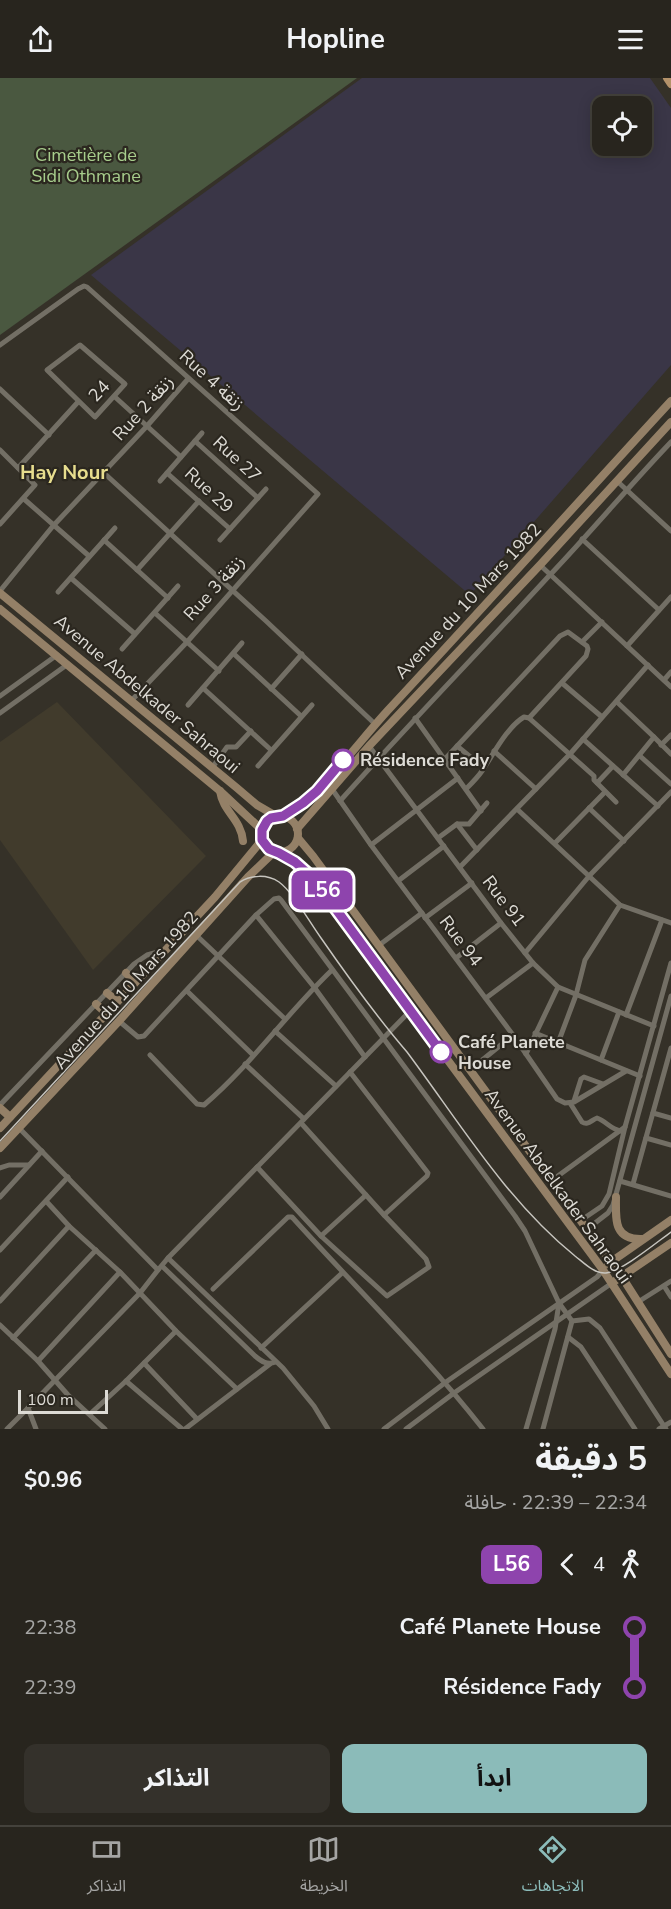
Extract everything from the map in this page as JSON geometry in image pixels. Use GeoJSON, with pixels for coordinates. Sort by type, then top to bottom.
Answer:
{"type":"FeatureCollection","features":[{"type":"Feature","properties":{"kind":"main road"},"geometry":{"type":"LineString","coordinates":[[667,78],[671,84]]}},
{"type":"Feature","properties":{"kind":"main road","name":"Avenue du 10 Mars 1982"},"geometry":{"type":"LineString","coordinates":[[279,816],[303,803],[317,791],[375,724],[671,401]]}},
{"type":"Feature","properties":{"kind":"main road","name":"Avenue du 10 Mars 1982"},"geometry":{"type":"LineString","coordinates":[[297,829],[369,746],[669,426]]}},
{"type":"Feature","properties":{"kind":"main road","name":"Avenue Abdelkader Sahraoui"},"geometry":{"type":"LineString","coordinates":[[0,592],[257,805],[279,816]]}},
{"type":"Feature","properties":{"kind":"main road","name":"Avenue Abdelkader Sahraoui"},"geometry":{"type":"LineString","coordinates":[[0,609],[220,791],[262,830]]}},
{"type":"Feature","properties":{"kind":"main road"},"geometry":{"type":"LineString","coordinates":[[220,791],[222,803],[240,826],[243,841]]}},
{"type":"Feature","properties":{"kind":"main road"},"geometry":{"type":"LineString","coordinates":[[279,816],[292,821],[297,829],[298,838],[291,849],[277,853],[265,845],[262,840],[262,830],[267,821],[279,816]]}},
{"type":"Feature","properties":{"kind":"main road","name":"Avenue Abdelkader Sahraoui"},"geometry":{"type":"LineString","coordinates":[[298,838],[622,1277],[670,1350]]}},
{"type":"Feature","properties":{"kind":"main road","name":"Avenue du 10 Mars 1982"},"geometry":{"type":"LineString","coordinates":[[0,1128],[215,897],[262,840]]}},
{"type":"Feature","properties":{"kind":"main road","name":"Avenue du 10 Mars 1982"},"geometry":{"type":"LineString","coordinates":[[0,1148],[248,877],[277,853]]}},
{"type":"Feature","properties":{"kind":"main road","name":"Avenue Abdelkader Sahraoui"},"geometry":{"type":"LineString","coordinates":[[277,853],[300,866],[313,878],[603,1270],[671,1374]]}},
{"type":"Feature","properties":{"kind":"main road"},"geometry":{"type":"LineString","coordinates":[[126,973],[135,982]]}},
{"type":"Feature","properties":{"kind":"main road"},"geometry":{"type":"LineString","coordinates":[[107,993],[117,1001]]}},
{"type":"Feature","properties":{"kind":"main road"},"geometry":{"type":"LineString","coordinates":[[96,1004],[106,1013]]}},
{"type":"Feature","properties":{"kind":"main road"},"geometry":{"type":"LineString","coordinates":[[0,1107],[10,1117]]}},
{"type":"Feature","properties":{"kind":"main road"},"geometry":{"type":"LineString","coordinates":[[616,1197],[617,1221],[621,1233],[628,1238],[644,1239]]}},
{"type":"Feature","properties":{"kind":"main road"},"geometry":{"type":"LineString","coordinates":[[603,1270],[610,1262],[671,1220]]}},
{"type":"Feature","properties":{"kind":"main road"},"geometry":{"type":"LineString","coordinates":[[612,1283],[671,1243]]}},
{"type":"Feature","properties":{"kind":"street","name":"Rue 4 زنقة"},"geometry":{"type":"LineString","coordinates":[[0,345],[78,289],[87,287],[318,494]]}},
{"type":"Feature","properties":{"kind":"street","name":"24"},"geometry":{"type":"LineString","coordinates":[[80,345],[125,385],[95,417],[78,402],[47,370],[80,345]]}},
{"type":"Feature","properties":{"kind":"street","name":"Rue 2 زنقة"},"geometry":{"type":"LineString","coordinates":[[0,592],[53,526],[188,379]]}},
{"type":"Feature","properties":{"kind":"street"},"geometry":{"type":"LineString","coordinates":[[0,389],[49,435]]}},
{"type":"Feature","properties":{"kind":"street"},"geometry":{"type":"LineString","coordinates":[[115,397],[181,457]]}},
{"type":"Feature","properties":{"kind":"street"},"geometry":{"type":"LineString","coordinates":[[18,468],[78,402]]}},
{"type":"Feature","properties":{"kind":"street"},"geometry":{"type":"LineString","coordinates":[[160,482],[202,433]]}},
{"type":"Feature","properties":{"kind":"street","name":"Rue 27"},"geometry":{"type":"LineString","coordinates":[[195,441],[258,498]]}},
{"type":"Feature","properties":{"kind":"street"},"geometry":{"type":"LineString","coordinates":[[340,801],[671,442]]}},
{"type":"Feature","properties":{"kind":"street"},"geometry":{"type":"LineString","coordinates":[[0,450],[35,485],[0,524]]}},
{"type":"Feature","properties":{"kind":"street"},"geometry":{"type":"LineString","coordinates":[[104,473],[375,724]]}},
{"type":"Feature","properties":{"kind":"street","name":"Rue 29"},"geometry":{"type":"LineString","coordinates":[[167,473],[230,529]]}},
{"type":"Feature","properties":{"kind":"street"},"geometry":{"type":"LineString","coordinates":[[617,481],[671,531]]}},
{"type":"Feature","properties":{"kind":"street"},"geometry":{"type":"LineString","coordinates":[[220,540],[266,489]]}},
{"type":"Feature","properties":{"kind":"street","name":"Rue 3 زنقة"},"geometry":{"type":"LineString","coordinates":[[131,701],[187,642],[318,494]]}},
{"type":"Feature","properties":{"kind":"street"},"geometry":{"type":"LineString","coordinates":[[24,499],[89,556]]}},
{"type":"Feature","properties":{"kind":"street"},"geometry":{"type":"LineString","coordinates":[[137,570],[199,501]]}},
{"type":"Feature","properties":{"kind":"street"},"geometry":{"type":"LineString","coordinates":[[58,592],[115,528]]}},
{"type":"Feature","properties":{"kind":"street"},"geometry":{"type":"LineString","coordinates":[[582,539],[659,610]]}},
{"type":"Feature","properties":{"kind":"street"},"geometry":{"type":"LineString","coordinates":[[104,540],[168,598]]}},
{"type":"Feature","properties":{"kind":"street"},"geometry":{"type":"LineString","coordinates":[[540,566],[671,687]]}},
{"type":"Feature","properties":{"kind":"street"},"geometry":{"type":"LineString","coordinates":[[71,578],[135,634]]}},
{"type":"Feature","properties":{"kind":"street"},"geometry":{"type":"LineString","coordinates":[[122,649],[178,586]]}},
{"type":"Feature","properties":{"kind":"street"},"geometry":{"type":"LineString","coordinates":[[627,646],[671,597]]}},
{"type":"Feature","properties":{"kind":"street"},"geometry":{"type":"LineString","coordinates":[[666,603],[671,608]]}},
{"type":"Feature","properties":{"kind":"street"},"geometry":{"type":"LineString","coordinates":[[155,613],[219,671]]}},
{"type":"Feature","properties":{"kind":"street"},"geometry":{"type":"LineString","coordinates":[[582,642],[602,622]]}},
{"type":"Feature","properties":{"kind":"street"},"geometry":{"type":"LineString","coordinates":[[445,759],[560,636],[568,632],[588,649],[586,656],[529,717],[520,718],[466,789]]}},
{"type":"Feature","properties":{"kind":"street"},"geometry":{"type":"LineString","coordinates":[[188,705],[242,643]]}},
{"type":"Feature","properties":{"kind":"street"},"geometry":{"type":"LineString","coordinates":[[234,654],[301,716]]}},
{"type":"Feature","properties":{"kind":"street"},"geometry":{"type":"LineString","coordinates":[[271,689],[302,654]]}},
{"type":"Feature","properties":{"kind":"street"},"geometry":{"type":"LineString","coordinates":[[0,696],[57,655]]}},
{"type":"Feature","properties":{"kind":"street"},"geometry":{"type":"LineString","coordinates":[[0,713],[68,664]]}},
{"type":"Feature","properties":{"kind":"street"},"geometry":{"type":"LineString","coordinates":[[460,867],[570,754],[648,665]]}},
{"type":"Feature","properties":{"kind":"street"},"geometry":{"type":"LineString","coordinates":[[664,680],[671,672]]}},
{"type":"Feature","properties":{"kind":"street"},"geometry":{"type":"LineString","coordinates":[[562,683],[602,717]]}},
{"type":"Feature","properties":{"kind":"street"},"geometry":{"type":"LineString","coordinates":[[203,688],[271,750]]}},
{"type":"Feature","properties":{"kind":"street"},"geometry":{"type":"LineString","coordinates":[[616,702],[671,754]]}},
{"type":"Feature","properties":{"kind":"street"},"geometry":{"type":"LineString","coordinates":[[258,766],[312,705]]}},
{"type":"Feature","properties":{"kind":"street"},"geometry":{"type":"LineString","coordinates":[[529,717],[594,776],[597,783],[616,802]]}},
{"type":"Feature","properties":{"kind":"street"},"geometry":{"type":"LineString","coordinates":[[415,718],[481,811]]}},
{"type":"Feature","properties":{"kind":"street"},"geometry":{"type":"LineString","coordinates":[[212,768],[227,747],[236,747],[251,731]]}},
{"type":"Feature","properties":{"kind":"street"},"geometry":{"type":"LineString","coordinates":[[661,745],[671,735]]}},
{"type":"Feature","properties":{"kind":"street"},"geometry":{"type":"LineString","coordinates":[[623,775],[654,737]]}},
{"type":"Feature","properties":{"kind":"street"},"geometry":{"type":"LineString","coordinates":[[583,739],[658,806]]}},
{"type":"Feature","properties":{"kind":"street","name":"Rue 91"},"geometry":{"type":"LineString","coordinates":[[369,746],[533,963],[558,987],[654,1026]]}},
{"type":"Feature","properties":{"kind":"street"},"geometry":{"type":"LineString","coordinates":[[457,746],[484,768]]}},
{"type":"Feature","properties":{"kind":"street"},"geometry":{"type":"LineString","coordinates":[[494,751],[536,789]]}},
{"type":"Feature","properties":{"kind":"street"},"geometry":{"type":"LineString","coordinates":[[639,756],[671,784]]}},
{"type":"Feature","properties":{"kind":"street"},"geometry":{"type":"LineString","coordinates":[[597,783],[613,766]]}},
{"type":"Feature","properties":{"kind":"street"},"geometry":{"type":"LineString","coordinates":[[371,845],[458,778]]}},
{"type":"Feature","properties":{"kind":"street","name":"Rue 94"},"geometry":{"type":"LineString","coordinates":[[332,789],[513,1035],[557,1099],[560,1102],[572,1102],[584,1124],[600,1119],[611,1128],[623,1129]]}},
{"type":"Feature","properties":{"kind":"street"},"geometry":{"type":"LineString","coordinates":[[555,843],[605,792]]}},
{"type":"Feature","properties":{"kind":"street"},"geometry":{"type":"LineString","coordinates":[[525,953],[590,875],[671,792]]}},
{"type":"Feature","properties":{"kind":"street"},"geometry":{"type":"LineString","coordinates":[[438,838],[457,824],[469,824],[487,803]]}},
{"type":"Feature","properties":{"kind":"street"},"geometry":{"type":"LineString","coordinates":[[589,808],[624,841]]}},
{"type":"Feature","properties":{"kind":"street"},"geometry":{"type":"LineString","coordinates":[[517,809],[620,905],[671,923]]}},
{"type":"Feature","properties":{"kind":"street"},"geometry":{"type":"LineString","coordinates":[[457,824],[477,850]]}},
{"type":"Feature","properties":{"kind":"street"},"geometry":{"type":"LineString","coordinates":[[398,880],[444,846]]}},
{"type":"Feature","properties":{"kind":"street"},"geometry":{"type":"LineString","coordinates":[[378,945],[472,883]]}},
{"type":"Feature","properties":{"kind":"street"},"geometry":{"type":"LineString","coordinates":[[118,1021],[138,1037],[144,1036],[256,915],[274,899],[279,898],[525,1231],[559,1303],[572,1321],[543,1429]]}},
{"type":"Feature","properties":{"kind":"street"},"geometry":{"type":"LineString","coordinates":[[558,1043],[588,953],[620,905]]}},
{"type":"Feature","properties":{"kind":"street"},"geometry":{"type":"LineString","coordinates":[[256,915],[314,987],[365,1057]]}},
{"type":"Feature","properties":{"kind":"street"},"geometry":{"type":"LineString","coordinates":[[601,1060],[662,920]]}},
{"type":"Feature","properties":{"kind":"street"},"geometry":{"type":"LineString","coordinates":[[456,958],[501,923]]}},
{"type":"Feature","properties":{"kind":"street"},"geometry":{"type":"LineString","coordinates":[[196,935],[285,1019]]}},
{"type":"Feature","properties":{"kind":"street"},"geometry":{"type":"LineString","coordinates":[[0,1107],[142,957],[165,950]]}},
{"type":"Feature","properties":{"kind":"street"},"geometry":{"type":"LineString","coordinates":[[486,998],[533,963]]}},
{"type":"Feature","properties":{"kind":"street"},"geometry":{"type":"LineString","coordinates":[[580,1221],[599,1209],[609,1194],[623,1129],[671,963]]}},
{"type":"Feature","properties":{"kind":"street"},"geometry":{"type":"LineString","coordinates":[[150,1055],[197,1104],[202,1106],[245,1064],[332,970]]}},
{"type":"Feature","properties":{"kind":"street"},"geometry":{"type":"LineString","coordinates":[[526,1054],[558,987]]}},
{"type":"Feature","properties":{"kind":"street"},"geometry":{"type":"LineString","coordinates":[[187,991],[253,1055]]}},
{"type":"Feature","properties":{"kind":"street"},"geometry":{"type":"LineString","coordinates":[[586,1230],[608,1213],[616,1197],[671,996]]}},
{"type":"Feature","properties":{"kind":"street"},"geometry":{"type":"LineString","coordinates":[[7,1429],[140,1293],[168,1258],[411,1010]]}},
{"type":"Feature","properties":{"kind":"street"},"geometry":{"type":"LineString","coordinates":[[275,1031],[336,1086]]}},
{"type":"Feature","properties":{"kind":"street"},"geometry":{"type":"LineString","coordinates":[[535,1033],[640,1076]]}},
{"type":"Feature","properties":{"kind":"street"},"geometry":{"type":"LineString","coordinates":[[470,1070],[513,1035]]}},
{"type":"Feature","properties":{"kind":"street"},"geometry":{"type":"LineString","coordinates":[[633,1185],[671,1048]]}},
{"type":"Feature","properties":{"kind":"street"},"geometry":{"type":"LineString","coordinates":[[245,1064],[303,1121],[366,1195],[426,1259],[429,1267],[387,1296],[321,1236],[257,1167]]}},
{"type":"Feature","properties":{"kind":"street"},"geometry":{"type":"LineString","coordinates":[[572,1102],[626,1071]]}},
{"type":"Feature","properties":{"kind":"street"},"geometry":{"type":"LineString","coordinates":[[350,1072],[428,1173],[384,1215]]}},
{"type":"Feature","properties":{"kind":"street"},"geometry":{"type":"LineString","coordinates":[[572,1102],[581,1079],[584,1077],[603,1084]]}},
{"type":"Feature","properties":{"kind":"street"},"geometry":{"type":"LineString","coordinates":[[653,1113],[671,1118]]}},
{"type":"Feature","properties":{"kind":"street"},"geometry":{"type":"LineString","coordinates":[[19,1128],[160,1268],[255,1356],[262,1362],[273,1363]]}},
{"type":"Feature","properties":{"kind":"street"},"geometry":{"type":"LineString","coordinates":[[552,1181],[623,1129]]}},
{"type":"Feature","properties":{"kind":"street"},"geometry":{"type":"LineString","coordinates":[[646,1138],[671,1145]]}},
{"type":"Feature","properties":{"kind":"street"},"geometry":{"type":"LineString","coordinates":[[0,1197],[42,1151]]}},
{"type":"Feature","properties":{"kind":"street"},"geometry":{"type":"LineString","coordinates":[[0,1168],[9,1165],[29,1165]]}},
{"type":"Feature","properties":{"kind":"street"},"geometry":{"type":"LineString","coordinates":[[0,1250],[68,1177]]}},
{"type":"Feature","properties":{"kind":"street"},"geometry":{"type":"LineString","coordinates":[[620,1181],[671,1196]]}},
{"type":"Feature","properties":{"kind":"street"},"geometry":{"type":"LineString","coordinates":[[321,1236],[366,1195]]}},
{"type":"Feature","properties":{"kind":"street"},"geometry":{"type":"LineString","coordinates":[[46,1201],[237,1389]]}},
{"type":"Feature","properties":{"kind":"street"},"geometry":{"type":"LineString","coordinates":[[213,1289],[290,1216],[446,1382],[483,1429]]}},
{"type":"Feature","properties":{"kind":"street"},"geometry":{"type":"LineString","coordinates":[[0,1301],[69,1226]]}},
{"type":"Feature","properties":{"kind":"street"},"geometry":{"type":"LineString","coordinates":[[14,1338],[96,1250]]}},
{"type":"Feature","properties":{"kind":"street"},"geometry":{"type":"LineString","coordinates":[[168,1258],[261,1348],[314,1406],[328,1429]]}},
{"type":"Feature","properties":{"kind":"street"},"geometry":{"type":"LineString","coordinates":[[384,1429],[446,1382],[597,1277],[603,1270]]}},
{"type":"Feature","properties":{"kind":"street"},"geometry":{"type":"LineString","coordinates":[[38,1361],[120,1272]]}},
{"type":"Feature","properties":{"kind":"street"},"geometry":{"type":"LineString","coordinates":[[261,1348],[342,1273]]}},
{"type":"Feature","properties":{"kind":"street"},"geometry":{"type":"LineString","coordinates":[[638,1302],[671,1281]]}},
{"type":"Feature","properties":{"kind":"street"},"geometry":{"type":"LineString","coordinates":[[406,1429],[612,1283]]}},
{"type":"Feature","properties":{"kind":"street"},"geometry":{"type":"LineString","coordinates":[[664,1286],[671,1298]]}},
{"type":"Feature","properties":{"kind":"street"},"geometry":{"type":"LineString","coordinates":[[526,1429],[556,1322],[559,1303]]}},
{"type":"Feature","properties":{"kind":"street"},"geometry":{"type":"LineString","coordinates":[[572,1321],[589,1319],[600,1328],[663,1428],[671,1422]]}},
{"type":"Feature","properties":{"kind":"street"},"geometry":{"type":"LineString","coordinates":[[0,1325],[105,1429]]}},
{"type":"Feature","properties":{"kind":"street"},"geometry":{"type":"LineString","coordinates":[[90,1414],[176,1331]]}},
{"type":"Feature","properties":{"kind":"street"},"geometry":{"type":"LineString","coordinates":[[568,1337],[580,1347],[635,1429]]}},
{"type":"Feature","properties":{"kind":"street"},"geometry":{"type":"LineString","coordinates":[[144,1363],[197,1419]]}},
{"type":"Feature","properties":{"kind":"street"},"geometry":{"type":"LineString","coordinates":[[126,1381],[183,1429],[273,1363]]}},
{"type":"Feature","properties":{"kind":"street"},"geometry":{"type":"LineString","coordinates":[[28,1408],[36,1429]]}},
{"type":"Feature","properties":{"kind":"shaded area"},"geometry":{"type":"Polygon","coordinates":[[[362,78],[650,78],[671,108],[671,365],[470,595],[91,275],[362,78]]]}},
{"type":"Feature","properties":{"kind":"shaded area"},"geometry":{"type":"Polygon","coordinates":[[[57,702],[206,856],[93,970],[0,840],[0,742],[57,702]]]}},
{"type":"Feature","properties":{"kind":"green space","name":"Cimetière de Sidi Othmane"},"geometry":{"type":"Polygon","coordinates":[[[0,78],[357,78],[0,335],[0,78]]]}},
{"type":"Feature","properties":{"kind":"tram line"},"geometry":{"type":"LineString","coordinates":[[0,1141],[240,882],[254,877],[264,877],[279,882],[290,893],[352,982],[407,1052],[505,1186],[550,1234],[575,1256],[593,1270],[606,1273],[630,1262],[671,1232]]}},
{"type":"Feature","properties":{"kind":"bus line","name":"L56"},"geometry":{"type":"LineString","coordinates":[[343,760],[317,791],[303,803],[283,816],[276,816],[267,821],[261,833],[262,840],[269,849],[295,862],[313,878],[441,1052]]}},
{"type":"Feature","properties":{"kind":"place","name":"Résidence Fady"},"geometry":{"type":"Point","coordinates":[343,760]}},
{"type":"Feature","properties":{"kind":"place","name":"Café Planete House"},"geometry":{"type":"Point","coordinates":[441,1052]}},
{"type":"Feature","properties":{"kind":"district","name":"Hay Nour"},"geometry":{"type":"Point","coordinates":[64,472]}}]}
